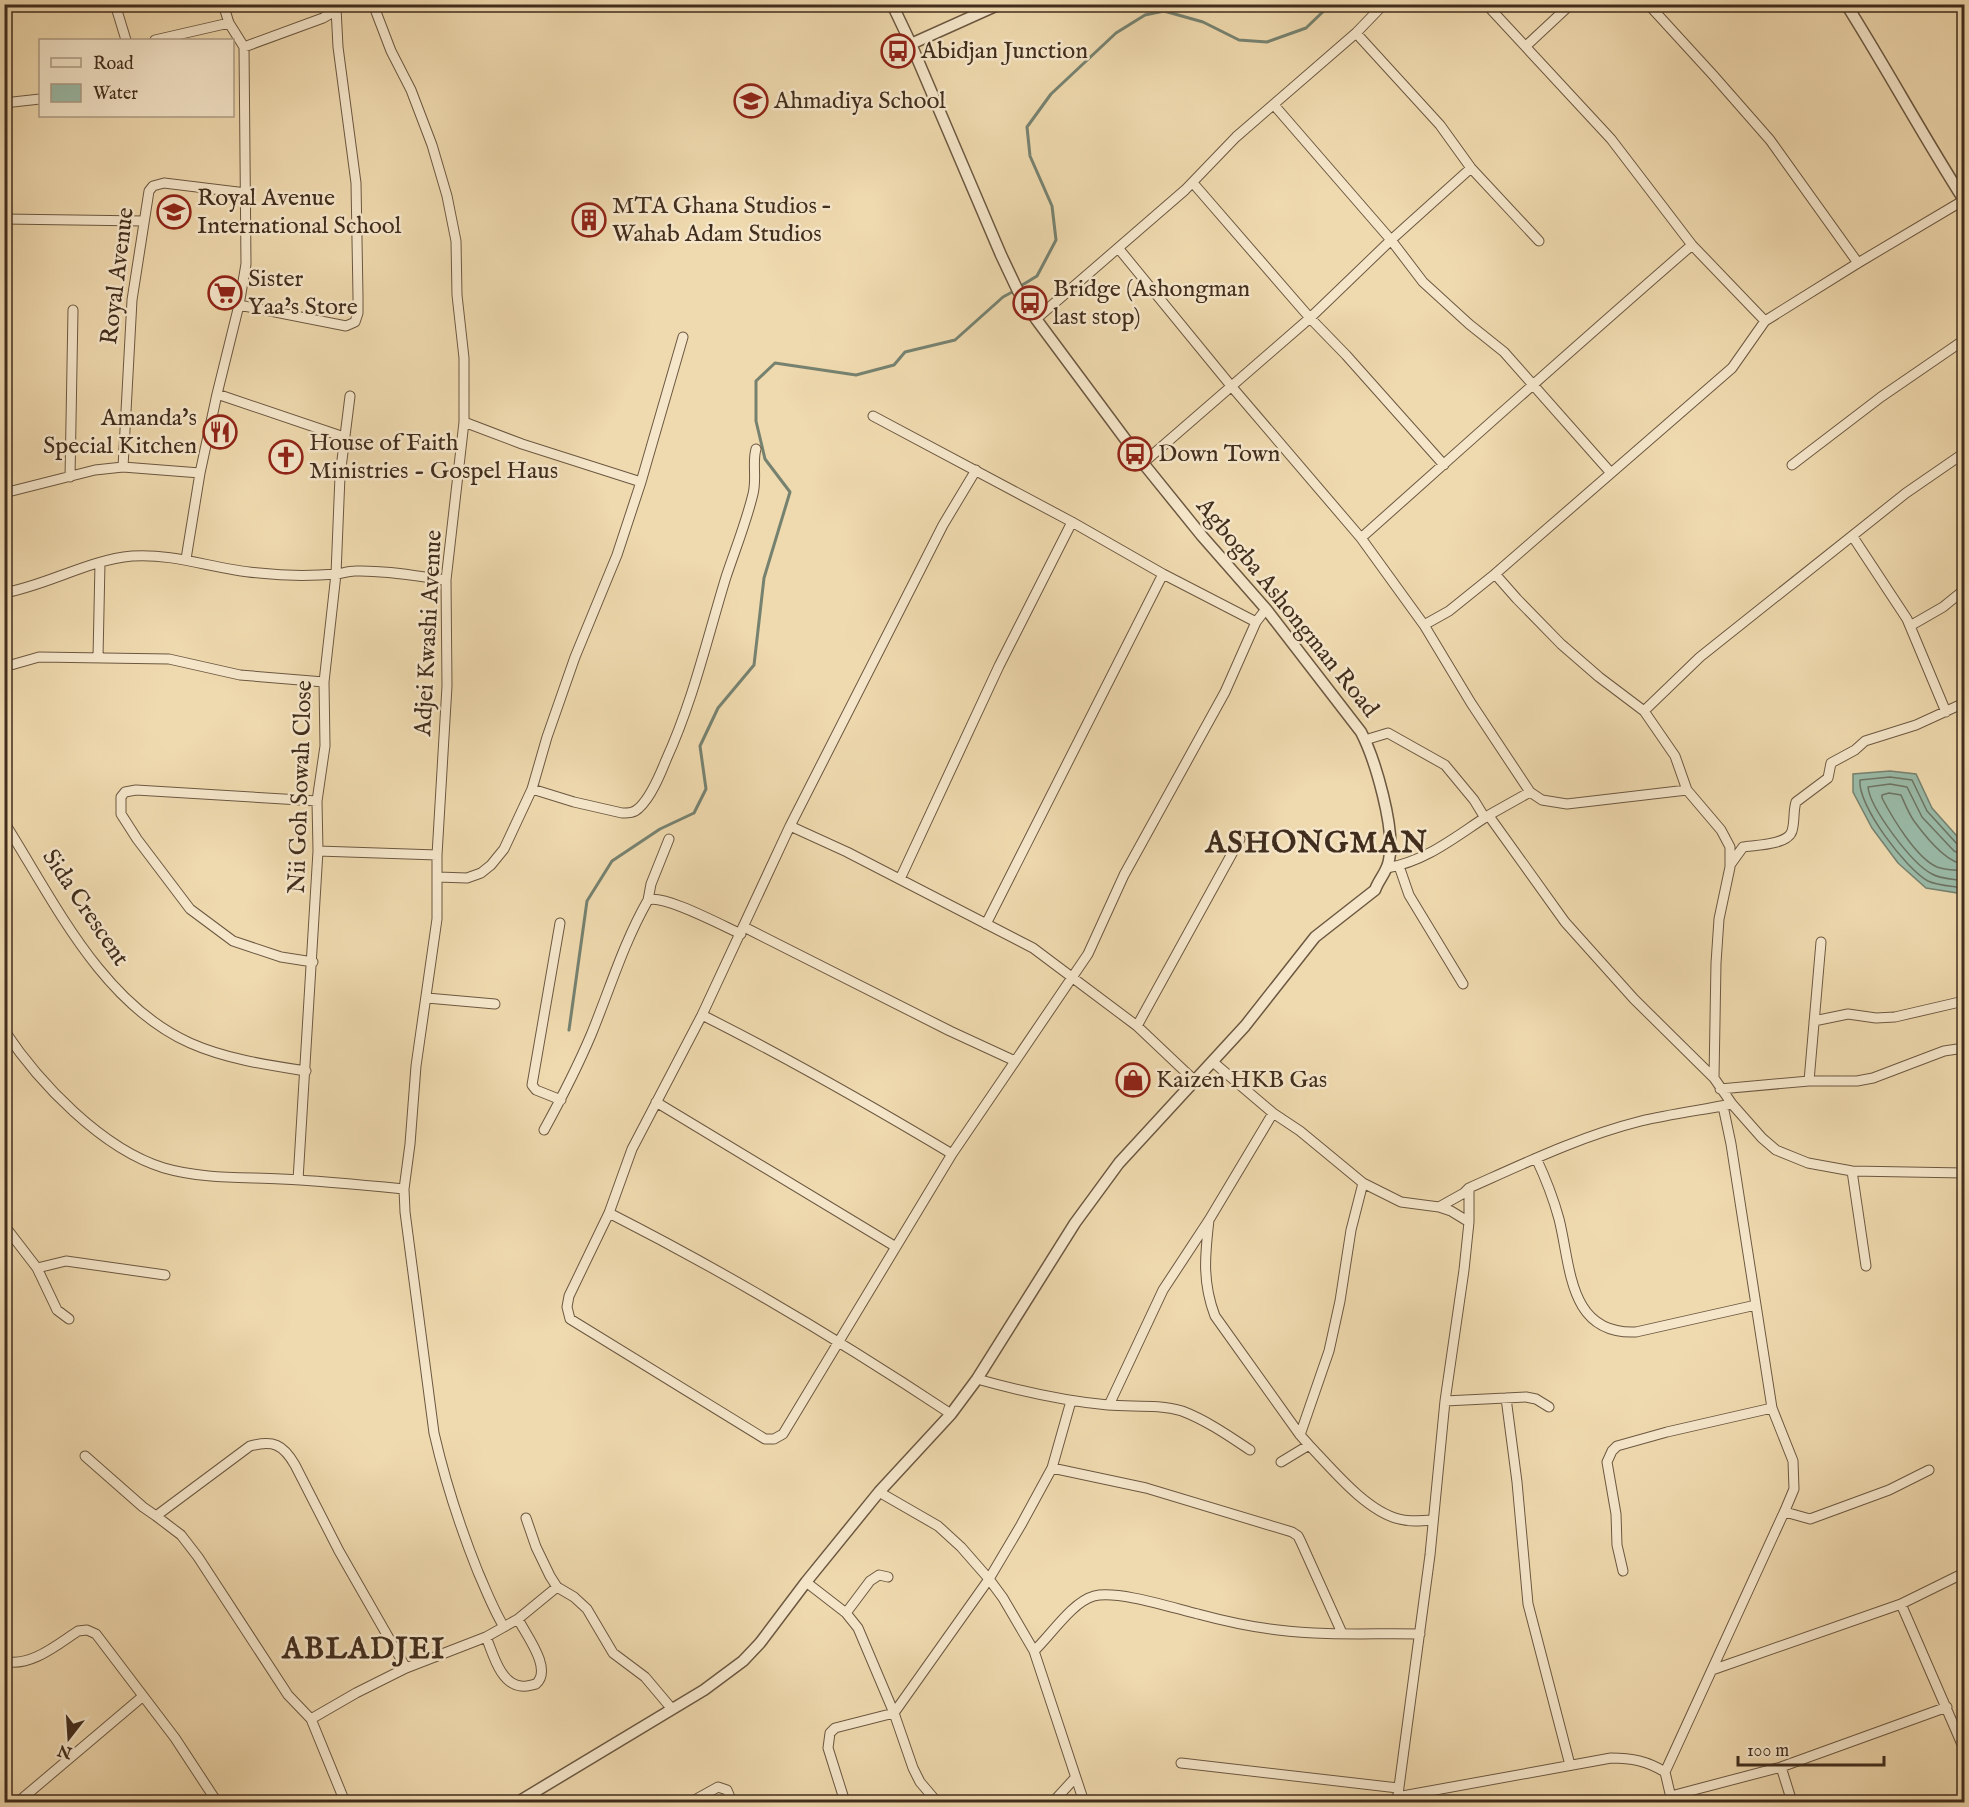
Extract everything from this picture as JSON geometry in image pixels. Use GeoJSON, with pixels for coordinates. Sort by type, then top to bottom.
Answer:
{"type":"FeatureCollection","features":[{"type":"Feature","properties":{"kind":"street"},"geometry":{"type":"LineString","coordinates":[[115,4],[126,39]]}},
{"type":"Feature","properties":{"kind":"street"},"geometry":{"type":"LineString","coordinates":[[186,559],[200,473],[239,305],[246,264],[244,47],[229,23],[223,4]]}},
{"type":"Feature","properties":{"kind":"street","name":"Adjei Kwashi Avenue"},"geometry":{"type":"LineString","coordinates":[[373,4],[432,145],[447,196],[456,241],[457,295],[464,358],[464,422],[446,580],[447,686],[437,919],[416,1066],[408,1167],[404,1189],[434,1433],[440,1460],[471,1553],[495,1613],[504,1627]]}},
{"type":"Feature","properties":{"kind":"street","name":"Agbogba Ashongman Road"},"geometry":{"type":"LineString","coordinates":[[892,4],[1001,255],[1018,291],[1036,320],[1143,463],[1202,536],[1266,609],[1365,740],[1381,790],[1388,823],[1390,846],[1387,868]]}},
{"type":"Feature","properties":{"kind":"street"},"geometry":{"type":"LineString","coordinates":[[911,44],[1000,4]]}},
{"type":"Feature","properties":{"kind":"street"},"geometry":{"type":"LineString","coordinates":[[1036,320],[1193,183],[1236,137],[1356,33],[1384,4]]}},
{"type":"Feature","properties":{"kind":"street"},"geometry":{"type":"LineString","coordinates":[[1486,4],[1611,139],[1692,245],[1765,321]]}},
{"type":"Feature","properties":{"kind":"street"},"geometry":{"type":"LineString","coordinates":[[1526,46],[1571,4]]}},
{"type":"Feature","properties":{"kind":"street"},"geometry":{"type":"LineString","coordinates":[[1648,4],[1770,140],[1858,263]]}},
{"type":"Feature","properties":{"kind":"street"},"geometry":{"type":"LineString","coordinates":[[1424,625],[1449,611],[1495,574],[1732,368],[1765,321],[1965,200],[1941,164],[1846,4]]}},
{"type":"Feature","properties":{"kind":"street"},"geometry":{"type":"LineString","coordinates":[[244,47],[330,15],[339,6]]}},
{"type":"Feature","properties":{"kind":"street"},"geometry":{"type":"LineString","coordinates":[[239,305],[346,326],[355,322],[358,314],[356,183],[338,47],[339,6]]}},
{"type":"Feature","properties":{"kind":"street"},"geometry":{"type":"LineString","coordinates":[[158,39],[229,23]]}},
{"type":"Feature","properties":{"kind":"street"},"geometry":{"type":"LineString","coordinates":[[1356,33],[1440,125],[1471,168],[1539,241]]}},
{"type":"Feature","properties":{"kind":"street"},"geometry":{"type":"LineString","coordinates":[[4,103],[39,99]]}},
{"type":"Feature","properties":{"kind":"street"},"geometry":{"type":"LineString","coordinates":[[1274,105],[1391,240],[1423,282],[1504,352],[1611,473]]}},
{"type":"Feature","properties":{"kind":"street"},"geometry":{"type":"LineString","coordinates":[[1143,463],[1310,318],[1391,240],[1471,168]]}},
{"type":"Feature","properties":{"kind":"street","name":"Royal Avenue"},"geometry":{"type":"LineString","coordinates":[[123,467],[131,310],[149,191],[153,186],[164,183],[246,193]]}},
{"type":"Feature","properties":{"kind":"street"},"geometry":{"type":"LineString","coordinates":[[1193,183],[1310,318],[1444,465]]}},
{"type":"Feature","properties":{"kind":"street"},"geometry":{"type":"LineString","coordinates":[[4,219],[144,221]]}},
{"type":"Feature","properties":{"kind":"street"},"geometry":{"type":"LineString","coordinates":[[1361,538],[1533,383],[1692,245]]}},
{"type":"Feature","properties":{"kind":"street"},"geometry":{"type":"LineString","coordinates":[[1119,249],[1232,387],[1361,538],[1424,625],[1530,792],[1542,800],[1568,804],[1687,790]]}},
{"type":"Feature","properties":{"kind":"street"},"geometry":{"type":"LineString","coordinates":[[70,477],[73,310]]}},
{"type":"Feature","properties":{"kind":"street"},"geometry":{"type":"LineString","coordinates":[[438,877],[467,878],[481,873],[491,864],[504,849],[532,789],[546,737],[595,604],[617,555],[641,482],[683,337]]}},
{"type":"Feature","properties":{"kind":"street"},"geometry":{"type":"LineString","coordinates":[[1792,465],[1881,397],[1965,340]]}},
{"type":"Feature","properties":{"kind":"street"},"geometry":{"type":"LineString","coordinates":[[217,394],[344,437]]}},
{"type":"Feature","properties":{"kind":"street","name":"Nii Goh Sowah Close"},"geometry":{"type":"LineString","coordinates":[[298,1180],[313,962],[318,851],[317,801],[325,746],[324,682],[336,574],[340,476],[350,396]]}},
{"type":"Feature","properties":{"kind":"street"},"geometry":{"type":"LineString","coordinates":[[873,417],[976,470],[1163,574],[1256,622]]}},
{"type":"Feature","properties":{"kind":"street"},"geometry":{"type":"LineString","coordinates":[[464,422],[522,444],[641,482]]}},
{"type":"Feature","properties":{"kind":"street"},"geometry":{"type":"LineString","coordinates":[[532,789],[622,813],[630,813],[641,807],[660,775],[686,711],[753,494],[756,479],[754,458],[756,449]]}},
{"type":"Feature","properties":{"kind":"street"},"geometry":{"type":"LineString","coordinates":[[1644,711],[1700,657],[1906,493],[1965,453]]}},
{"type":"Feature","properties":{"kind":"street"},"geometry":{"type":"LineString","coordinates":[[4,493],[96,470],[123,467],[200,473]]}},
{"type":"Feature","properties":{"kind":"street"},"geometry":{"type":"LineString","coordinates":[[976,470],[943,525],[790,826],[702,1015],[632,1149],[609,1213],[569,1296],[567,1307],[570,1319],[765,1439],[774,1439],[783,1434],[952,1154],[1072,978],[1099,933],[1124,875],[1225,692],[1256,622],[1266,609]]}},
{"type":"Feature","properties":{"kind":"street"},"geometry":{"type":"LineString","coordinates":[[900,879],[999,666],[1072,522]]}},
{"type":"Feature","properties":{"kind":"street"},"geometry":{"type":"LineString","coordinates":[[1853,537],[1910,626],[1946,712]]}},
{"type":"Feature","properties":{"kind":"street"},"geometry":{"type":"LineString","coordinates":[[4,592],[21,590],[100,563],[131,556],[186,559],[256,573],[336,574],[355,571],[446,580]]}},
{"type":"Feature","properties":{"kind":"street"},"geometry":{"type":"LineString","coordinates":[[98,657],[100,563]]}},
{"type":"Feature","properties":{"kind":"street"},"geometry":{"type":"LineString","coordinates":[[986,924],[1163,574]]}},
{"type":"Feature","properties":{"kind":"street"},"geometry":{"type":"LineString","coordinates":[[1495,574],[1561,644],[1599,677],[1644,711],[1675,756],[1687,790],[1721,830],[1730,847],[1730,867],[1719,920],[1716,963],[1714,1078]]}},
{"type":"Feature","properties":{"kind":"street"},"geometry":{"type":"LineString","coordinates":[[1910,626],[1943,607],[1965,590]]}},
{"type":"Feature","properties":{"kind":"street"},"geometry":{"type":"LineString","coordinates":[[4,667],[39,657],[169,659],[240,675],[324,682]]}},
{"type":"Feature","properties":{"kind":"street"},"geometry":{"type":"LineString","coordinates":[[1730,867],[1743,847],[1775,843],[1791,835],[1797,802],[1828,778],[1831,763],[1856,750],[1865,741],[1916,725],[1965,704]]}},
{"type":"Feature","properties":{"kind":"street"},"geometry":{"type":"LineString","coordinates":[[1365,740],[1388,733],[1445,765],[1565,922],[1634,999],[1714,1078],[1727,1105],[1772,1408],[1793,1461],[1794,1489],[1665,1772],[1672,1799],[1781,1767],[1947,1707]]}},
{"type":"Feature","properties":{"kind":"street"},"geometry":{"type":"LineString","coordinates":[[313,962],[281,957],[233,941],[190,909],[121,814],[121,797],[125,792],[136,790],[317,801]]}},
{"type":"Feature","properties":{"kind":"street"},"geometry":{"type":"LineString","coordinates":[[519,1803],[720,1679],[743,1661],[774,1627],[806,1582],[879,1492],[951,1414],[977,1379],[1089,1202],[1119,1163],[1212,1062],[1274,990],[1314,937],[1374,890],[1379,878],[1387,868],[1426,856],[1530,792]]}},
{"type":"Feature","properties":{"kind":"street","name":"Sida Crescent"},"geometry":{"type":"LineString","coordinates":[[4,822],[88,957],[131,1003],[152,1020],[190,1043],[208,1050],[267,1065],[306,1071]]}},
{"type":"Feature","properties":{"kind":"street"},"geometry":{"type":"LineString","coordinates":[[790,826],[847,852],[1033,948],[1137,1026],[1194,1080]]}},
{"type":"Feature","properties":{"kind":"street"},"geometry":{"type":"LineString","coordinates":[[544,1130],[561,1100],[591,1034],[625,945],[648,900],[651,884],[669,839]]}},
{"type":"Feature","properties":{"kind":"street"},"geometry":{"type":"LineString","coordinates":[[1137,1026],[1239,839]]}},
{"type":"Feature","properties":{"kind":"street"},"geometry":{"type":"LineString","coordinates":[[318,851],[438,855]]}},
{"type":"Feature","properties":{"kind":"street"},"geometry":{"type":"LineString","coordinates":[[1399,866],[1409,895],[1463,984]]}},
{"type":"Feature","properties":{"kind":"street"},"geometry":{"type":"LineString","coordinates":[[648,900],[654,898],[670,902],[743,930],[1015,1061]]}},
{"type":"Feature","properties":{"kind":"street"},"geometry":{"type":"LineString","coordinates":[[560,923],[532,1085],[536,1090],[561,1100]]}},
{"type":"Feature","properties":{"kind":"street"},"geometry":{"type":"LineString","coordinates":[[1809,1082],[1821,942]]}},
{"type":"Feature","properties":{"kind":"street"},"geometry":{"type":"LineString","coordinates":[[427,998],[495,1004]]}},
{"type":"Feature","properties":{"kind":"street"},"geometry":{"type":"LineString","coordinates":[[1814,1021],[1848,1014],[1876,1018],[1895,1017],[1965,1001]]}},
{"type":"Feature","properties":{"kind":"street"},"geometry":{"type":"LineString","coordinates":[[702,1015],[837,1085],[952,1154]]}},
{"type":"Feature","properties":{"kind":"street"},"geometry":{"type":"LineString","coordinates":[[4,1030],[46,1085],[69,1107],[133,1155],[161,1167],[190,1175],[298,1180],[404,1189]]}},
{"type":"Feature","properties":{"kind":"street"},"geometry":{"type":"LineString","coordinates":[[1720,1089],[1857,1081],[1873,1078],[1944,1051],[1965,1048]]}},
{"type":"Feature","properties":{"kind":"street"},"geometry":{"type":"LineString","coordinates":[[1212,1062],[1363,1183],[1401,1202],[1439,1207],[1469,1222]]}},
{"type":"Feature","properties":{"kind":"street"},"geometry":{"type":"LineString","coordinates":[[656,1102],[896,1247]]}},
{"type":"Feature","properties":{"kind":"street"},"geometry":{"type":"LineString","coordinates":[[1439,1207],[1469,1188],[1571,1143],[1641,1121],[1727,1105]]}},
{"type":"Feature","properties":{"kind":"street"},"geometry":{"type":"LineString","coordinates":[[1727,1105],[1776,1150],[1808,1163],[1852,1171],[1965,1173]]}},
{"type":"Feature","properties":{"kind":"street"},"geometry":{"type":"LineString","coordinates":[[1109,1405],[1164,1290],[1273,1113]]}},
{"type":"Feature","properties":{"kind":"street"},"geometry":{"type":"LineString","coordinates":[[1536,1158],[1547,1182],[1559,1219],[1575,1295],[1584,1309],[1606,1328],[1636,1332],[1756,1305]]}},
{"type":"Feature","properties":{"kind":"street"},"geometry":{"type":"LineString","coordinates":[[1852,1171],[1866,1266]]}},
{"type":"Feature","properties":{"kind":"street"},"geometry":{"type":"LineString","coordinates":[[1300,1435],[1329,1352],[1351,1230],[1363,1183]]}},
{"type":"Feature","properties":{"kind":"street"},"geometry":{"type":"LineString","coordinates":[[1398,1796],[1430,1555],[1445,1401],[1469,1222],[1469,1188]]}},
{"type":"Feature","properties":{"kind":"street"},"geometry":{"type":"LineString","coordinates":[[609,1213],[731,1278],[951,1414]]}},
{"type":"Feature","properties":{"kind":"street"},"geometry":{"type":"LineString","coordinates":[[1209,1220],[1204,1267],[1208,1295],[1215,1316],[1300,1435],[1368,1503],[1398,1519],[1416,1522],[1432,1520]]}},
{"type":"Feature","properties":{"kind":"street"},"geometry":{"type":"LineString","coordinates":[[4,1225],[37,1268],[57,1310],[69,1319]]}},
{"type":"Feature","properties":{"kind":"street"},"geometry":{"type":"LineString","coordinates":[[37,1268],[66,1261],[165,1275]]}},
{"type":"Feature","properties":{"kind":"street"},"geometry":{"type":"LineString","coordinates":[[977,1379],[1046,1397],[1071,1401],[1181,1411],[1250,1450]]}},
{"type":"Feature","properties":{"kind":"street"},"geometry":{"type":"LineString","coordinates":[[1506,1398],[1517,1482],[1528,1604],[1570,1765]]}},
{"type":"Feature","properties":{"kind":"street"},"geometry":{"type":"LineString","coordinates":[[1445,1401],[1536,1398],[1549,1407]]}},
{"type":"Feature","properties":{"kind":"street"},"geometry":{"type":"LineString","coordinates":[[845,1803],[828,1748],[830,1732],[835,1728],[894,1713],[989,1579],[1052,1468],[1071,1401]]}},
{"type":"Feature","properties":{"kind":"street"},"geometry":{"type":"LineString","coordinates":[[1623,1571],[1617,1545],[1616,1514],[1607,1462],[1612,1450],[1617,1446],[1667,1432],[1772,1408]]}},
{"type":"Feature","properties":{"kind":"street"},"geometry":{"type":"LineString","coordinates":[[156,1516],[250,1446],[264,1442],[277,1445],[288,1453],[296,1465],[339,1551],[406,1668]]}},
{"type":"Feature","properties":{"kind":"street"},"geometry":{"type":"LineString","coordinates":[[1281,1462],[1308,1445]]}},
{"type":"Feature","properties":{"kind":"street"},"geometry":{"type":"LineString","coordinates":[[86,1456],[143,1507],[181,1535],[198,1557],[288,1695],[311,1719],[345,1803]]}},
{"type":"Feature","properties":{"kind":"street"},"geometry":{"type":"LineString","coordinates":[[1052,1468],[1146,1488],[1292,1532],[1301,1542],[1342,1633]]}},
{"type":"Feature","properties":{"kind":"street"},"geometry":{"type":"LineString","coordinates":[[1785,1512],[1810,1519],[1889,1490],[1929,1470]]}},
{"type":"Feature","properties":{"kind":"street"},"geometry":{"type":"LineString","coordinates":[[879,1492],[938,1526],[962,1547],[989,1579],[1034,1651],[1084,1803]]}},
{"type":"Feature","properties":{"kind":"street"},"geometry":{"type":"LineString","coordinates":[[526,1518],[536,1547],[557,1587],[574,1597],[587,1609],[613,1653],[645,1677],[672,1709]]}},
{"type":"Feature","properties":{"kind":"street"},"geometry":{"type":"LineString","coordinates":[[1712,1670],[1901,1604],[1965,1573]]}},
{"type":"Feature","properties":{"kind":"street"},"geometry":{"type":"LineString","coordinates":[[846,1613],[870,1581],[879,1575],[888,1577]]}},
{"type":"Feature","properties":{"kind":"street"},"geometry":{"type":"LineString","coordinates":[[806,1582],[846,1613],[858,1628],[894,1713],[913,1768],[920,1782],[935,1800],[923,1803]]}},
{"type":"Feature","properties":{"kind":"street"},"geometry":{"type":"LineString","coordinates":[[311,1719],[406,1668],[486,1637],[518,1619],[557,1587]]}},
{"type":"Feature","properties":{"kind":"street"},"geometry":{"type":"LineString","coordinates":[[1034,1651],[1076,1607],[1094,1596],[1109,1595],[1269,1629],[1420,1634]]}},
{"type":"Feature","properties":{"kind":"street"},"geometry":{"type":"LineString","coordinates":[[1901,1604],[1965,1749]]}},
{"type":"Feature","properties":{"kind":"street"},"geometry":{"type":"LineString","coordinates":[[486,1637],[500,1670],[508,1680],[520,1686],[536,1684],[541,1678],[541,1665],[518,1619]]}},
{"type":"Feature","properties":{"kind":"street"},"geometry":{"type":"LineString","coordinates":[[4,1661],[27,1660],[78,1631],[87,1630],[96,1634],[175,1738],[215,1802]]}},
{"type":"Feature","properties":{"kind":"street"},"geometry":{"type":"LineString","coordinates":[[18,1803],[142,1697]]}},
{"type":"Feature","properties":{"kind":"street"},"geometry":{"type":"LineString","coordinates":[[1181,1763],[1398,1796],[1611,1758],[1647,1762],[1665,1772]]}},
{"type":"Feature","properties":{"kind":"street"},"geometry":{"type":"LineString","coordinates":[[1781,1767],[1792,1803]]}},
{"type":"Feature","properties":{"kind":"street"},"geometry":{"type":"LineString","coordinates":[[1053,1803],[1075,1778]]}},
{"type":"Feature","properties":{"kind":"street"},"geometry":{"type":"LineString","coordinates":[[691,1803],[718,1787],[727,1790],[732,1803]]}},
{"type":"Feature","properties":{"kind":"street"},"geometry":{"type":"LineString","coordinates":[[534,1792],[540,1803]]}},
{"type":"Feature","properties":{"kind":"water"},"geometry":{"type":"Polygon","coordinates":[[[1890,771],[1916,774],[1932,808],[1964,844],[1964,894],[1926,888],[1898,863],[1872,828],[1853,792],[1853,774],[1890,771]]]}},
{"type":"Feature","properties":{"kind":"waterway"},"geometry":{"type":"LineString","coordinates":[[1019,287],[1037,276],[1056,240],[1052,206],[1030,156],[1027,127],[1051,94],[1116,33],[1145,15],[1164,11],[1203,22],[1239,40],[1267,42],[1306,28],[1331,4]]}},
{"type":"Feature","properties":{"kind":"waterway"},"geometry":{"type":"LineString","coordinates":[[569,1030],[587,901],[612,861],[660,829],[694,813],[706,789],[700,746],[718,708],[754,665],[764,578],[790,492],[765,459],[756,421],[756,381],[775,363],[856,375],[894,365],[905,352],[955,340],[1003,297],[1014,291]]}},
{"type":"Feature","properties":{"kind":"place","name":"Abidjan Junction"},"geometry":{"type":"Point","coordinates":[898,51]}},
{"type":"Feature","properties":{"kind":"place","name":"Ahmadiya School"},"geometry":{"type":"Point","coordinates":[751,101]}},
{"type":"Feature","properties":{"kind":"place","name":"Royal Avenue International School"},"geometry":{"type":"Point","coordinates":[174,212]}},
{"type":"Feature","properties":{"kind":"place","name":"MTA Ghana Studios – Wahab Adam Studios"},"geometry":{"type":"Point","coordinates":[589,220]}},
{"type":"Feature","properties":{"kind":"place","name":"Sister Yaa's Store"},"geometry":{"type":"Point","coordinates":[225,293]}},
{"type":"Feature","properties":{"kind":"place","name":"Bridge (Ashongman last stop)"},"geometry":{"type":"Point","coordinates":[1030,303]}},
{"type":"Feature","properties":{"kind":"place","name":"Amanda's Special Kitchen"},"geometry":{"type":"Point","coordinates":[220,432]}},
{"type":"Feature","properties":{"kind":"place","name":"Down Town"},"geometry":{"type":"Point","coordinates":[1135,454]}},
{"type":"Feature","properties":{"kind":"place","name":"House of Faith Ministries - Gospel Haus"},"geometry":{"type":"Point","coordinates":[286,457]}},
{"type":"Feature","properties":{"kind":"place","name":"Kaizen HKB Gas"},"geometry":{"type":"Point","coordinates":[1133,1080]}},
{"type":"Feature","properties":{"kind":"district","name":"ASHONGMAN"},"geometry":{"type":"Point","coordinates":[1317,844]}},
{"type":"Feature","properties":{"kind":"district","name":"ABLADJEI"},"geometry":{"type":"Point","coordinates":[364,1650]}}]}
